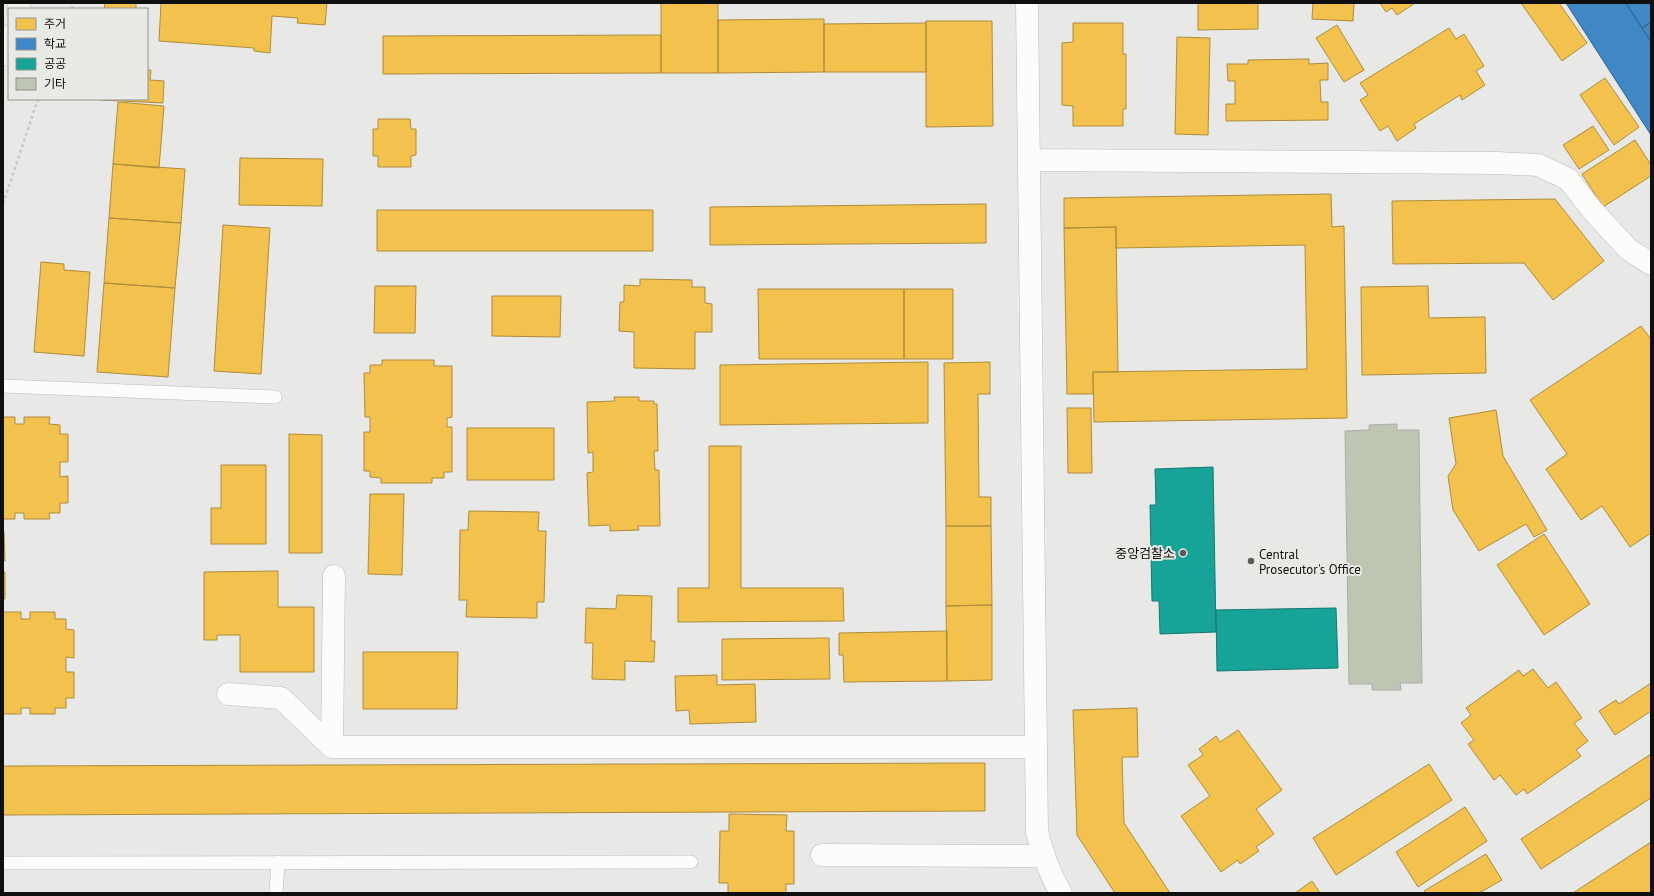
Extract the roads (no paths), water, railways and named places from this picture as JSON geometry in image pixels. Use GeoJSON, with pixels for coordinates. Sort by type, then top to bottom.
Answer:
{"type":"FeatureCollection","features":[{"type":"Feature","properties":{"kind":"main road"},"geometry":{"type":"LineString","coordinates":[[3,55],[8,39]]}},
{"type":"Feature","properties":{"kind":"street"},"geometry":{"type":"LineString","coordinates":[[1027,3],[1037,832],[1043,856],[1052,878],[1061,893]]}},
{"type":"Feature","properties":{"kind":"street"},"geometry":{"type":"LineString","coordinates":[[1030,160],[1497,163],[1538,165],[1568,179],[1593,211],[1628,249],[1651,264]]}},
{"type":"Feature","properties":{"kind":"street"},"geometry":{"type":"LineString","coordinates":[[332,747],[334,576]]}},
{"type":"Feature","properties":{"kind":"street"},"geometry":{"type":"LineString","coordinates":[[228,694],[281,698],[332,747],[1036,747]]}},
{"type":"Feature","properties":{"kind":"street"},"geometry":{"type":"LineString","coordinates":[[822,855],[1043,856]]}},
{"type":"Feature","properties":{"kind":"lane"},"geometry":{"type":"LineString","coordinates":[[3,386],[275,397]]}},
{"type":"Feature","properties":{"kind":"lane"},"geometry":{"type":"LineString","coordinates":[[276,893],[278,862]]}},
{"type":"Feature","properties":{"kind":"lane"},"geometry":{"type":"LineString","coordinates":[[3,863],[690,862]]}},
{"type":"Feature","properties":{"kind":"place","name":"중앙검찰소"},"geometry":{"type":"Point","coordinates":[1183,553]}},
{"type":"Feature","properties":{"kind":"place","name":"Central Prosecutor's Office"},"geometry":{"type":"Point","coordinates":[1251,561]}}]}
